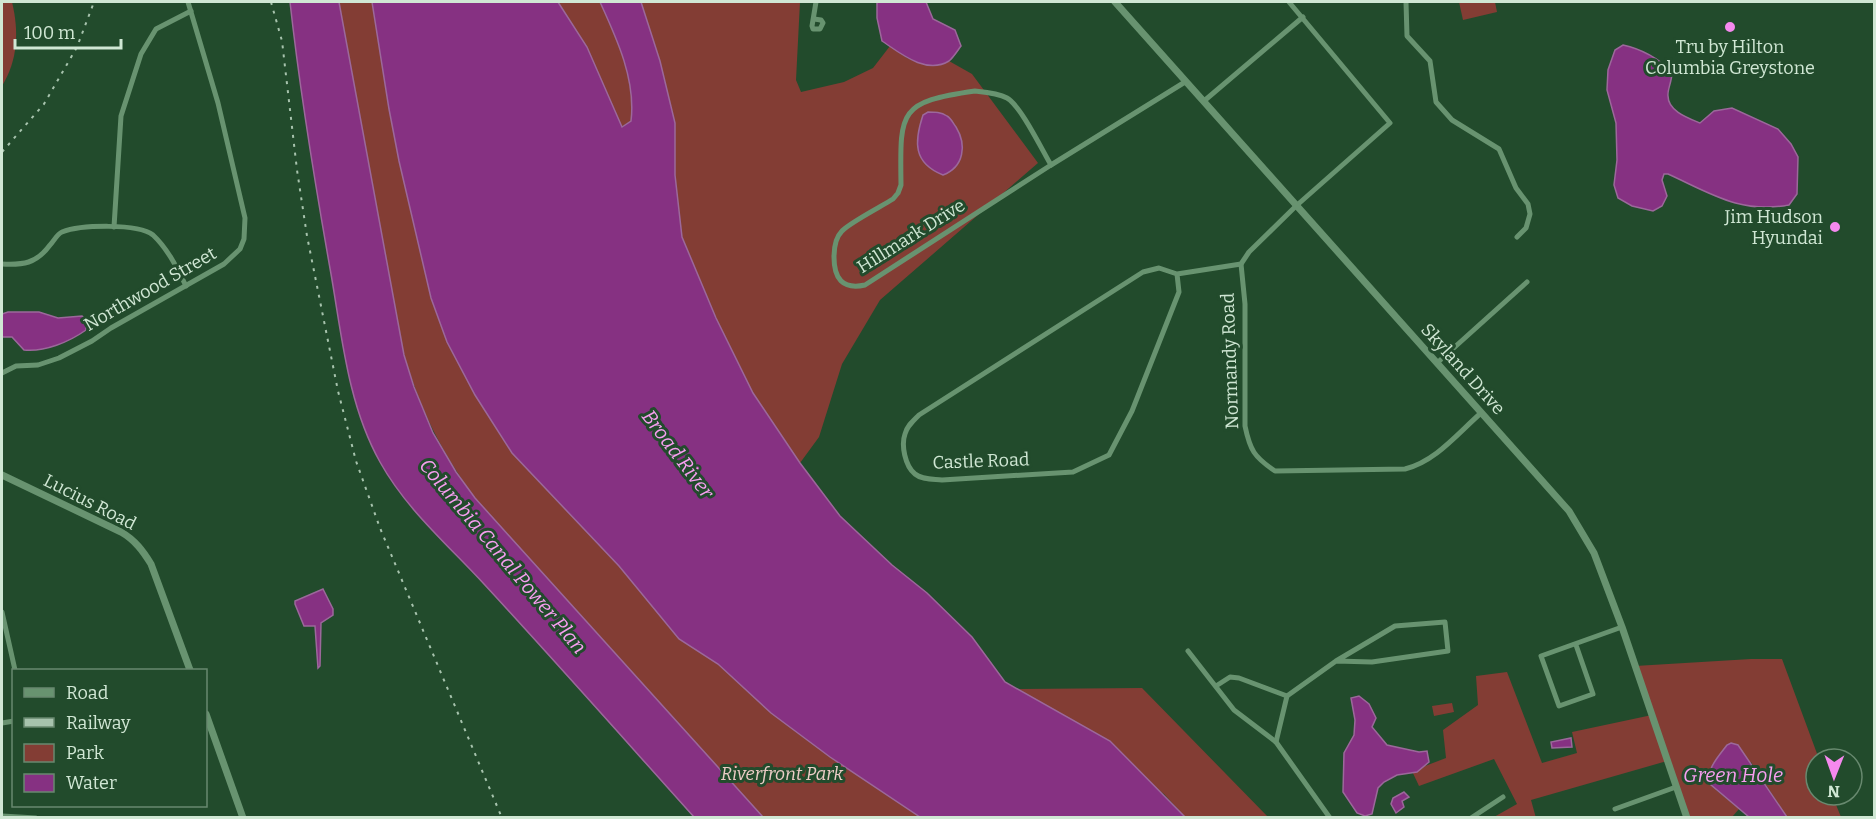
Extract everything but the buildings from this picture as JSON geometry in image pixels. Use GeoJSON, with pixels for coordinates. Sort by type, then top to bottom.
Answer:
{"type":"FeatureCollection","features":[{"type":"Feature","properties":{"kind":"street","name":"Northwood Street"},"geometry":{"type":"LineString","coordinates":[[2,374],[16,366],[38,365],[59,358],[92,341],[225,264],[233,257],[244,239],[245,218],[218,103],[188,2]]}},
{"type":"Feature","properties":{"kind":"street"},"geometry":{"type":"LineString","coordinates":[[814,20],[816,2]]}},
{"type":"Feature","properties":{"kind":"street","name":"Skyland Drive"},"geometry":{"type":"LineString","coordinates":[[1115,2],[1569,511],[1594,553],[1622,627],[1687,818]]}},
{"type":"Feature","properties":{"kind":"street"},"geometry":{"type":"LineString","coordinates":[[1241,264],[1249,252],[1296,206],[1390,123],[1289,2]]}},
{"type":"Feature","properties":{"kind":"street"},"geometry":{"type":"LineString","coordinates":[[1406,2],[1407,36],[1430,61],[1436,102],[1452,120],[1499,149],[1516,188],[1528,204],[1530,214],[1526,228],[1517,237]]}},
{"type":"Feature","properties":{"kind":"street"},"geometry":{"type":"LineString","coordinates":[[114,227],[120,116],[141,54],[156,29],[192,11]]}},
{"type":"Feature","properties":{"kind":"street"},"geometry":{"type":"LineString","coordinates":[[1204,101],[1303,17]]}},
{"type":"Feature","properties":{"kind":"street","name":"Hillmark Drive"},"geometry":{"type":"LineString","coordinates":[[1051,165],[1018,110],[1008,99],[975,91],[950,94],[921,103],[911,109],[905,117],[902,129],[901,184],[898,193],[893,199],[842,231],[834,244],[835,273],[844,284],[854,288],[865,285],[1185,82]]}},
{"type":"Feature","properties":{"kind":"street"},"geometry":{"type":"LineString","coordinates":[[2,264],[24,265],[45,253],[60,233],[95,226],[141,230],[152,234],[171,257],[186,286]]}},
{"type":"Feature","properties":{"kind":"street","name":"Castle Road"},"geometry":{"type":"LineString","coordinates":[[1177,274],[1179,292],[1132,411],[1109,455],[1073,472],[942,480],[924,478],[914,473],[907,462],[904,435],[909,425],[919,415],[1143,272],[1159,268],[1177,274],[1241,264]]}},
{"type":"Feature","properties":{"kind":"street","name":"Normandy Road"},"geometry":{"type":"LineString","coordinates":[[1241,264],[1245,304],[1245,426],[1249,445],[1259,460],[1275,471],[1404,469],[1419,465],[1440,450],[1481,412]]}},
{"type":"Feature","properties":{"kind":"street"},"geometry":{"type":"LineString","coordinates":[[1437,363],[1527,282]]}},
{"type":"Feature","properties":{"kind":"street","name":"Lucius Road"},"geometry":{"type":"LineString","coordinates":[[2,475],[130,537],[151,564],[190,669]]}},
{"type":"Feature","properties":{"kind":"street"},"geometry":{"type":"LineString","coordinates":[[2,612],[15,669]]}},
{"type":"Feature","properties":{"kind":"street"},"geometry":{"type":"LineString","coordinates":[[1276,742],[1287,696],[1336,661],[1395,626],[1445,622],[1448,651],[1372,662],[1336,661]]}},
{"type":"Feature","properties":{"kind":"street"},"geometry":{"type":"LineString","coordinates":[[1576,645],[1593,694],[1558,706],[1541,656],[1622,627]]}},
{"type":"Feature","properties":{"kind":"street"},"geometry":{"type":"LineString","coordinates":[[1188,651],[1234,710],[1276,742],[1330,818]]}},
{"type":"Feature","properties":{"kind":"street"},"geometry":{"type":"LineString","coordinates":[[1216,686],[1230,677],[1239,678],[1287,696]]}},
{"type":"Feature","properties":{"kind":"street"},"geometry":{"type":"LineString","coordinates":[[207,717],[243,818]]}},
{"type":"Feature","properties":{"kind":"street"},"geometry":{"type":"LineString","coordinates":[[1615,808],[1676,787]]}},
{"type":"Feature","properties":{"kind":"street"},"geometry":{"type":"LineString","coordinates":[[1471,818],[1503,797]]}},
{"type":"Feature","properties":{"kind":"street"},"geometry":{"type":"LineString","coordinates":[[2,816],[36,818]]}},
{"type":"Feature","properties":{"kind":"green space"},"geometry":{"type":"Polygon","coordinates":[[[2,2],[12,2],[16,24],[16,45],[11,66],[2,86],[2,2]]]}},
{"type":"Feature","properties":{"kind":"green space","name":"Riverfront Park"},"geometry":{"type":"Polygon","coordinates":[[[339,2],[372,2],[389,109],[431,298],[447,342],[475,395],[512,453],[619,566],[679,639],[718,664],[771,713],[830,757],[920,817],[763,817],[475,498],[433,430],[404,355],[339,2]]]}},
{"type":"Feature","properties":{"kind":"green space"},"geometry":{"type":"Polygon","coordinates":[[[558,2],[600,2],[619,45],[631,90],[631,121],[621,127],[587,47],[558,2]]]}},
{"type":"Feature","properties":{"kind":"green space"},"geometry":{"type":"Polygon","coordinates":[[[641,2],[800,2],[796,80],[801,92],[844,82],[873,68],[890,46],[907,58],[929,66],[949,61],[972,74],[1038,163],[880,300],[842,364],[819,437],[800,463],[753,393],[716,318],[682,237],[675,175],[675,123],[660,61],[641,2]]]}},
{"type":"Feature","properties":{"kind":"green space"},"geometry":{"type":"Polygon","coordinates":[[[1459,2],[1495,2],[1497,12],[1463,20],[1459,2]]]}},
{"type":"Feature","properties":{"kind":"green space"},"geometry":{"type":"Polygon","coordinates":[[[1782,659],[1815,747],[1804,747],[1804,807],[1837,807],[1841,817],[1787,817],[1751,762],[1716,790],[1739,809],[1732,817],[1687,817],[1667,761],[1531,800],[1536,818],[1494,817],[1517,804],[1494,759],[1419,786],[1412,771],[1446,758],[1443,730],[1478,705],[1476,676],[1507,672],[1542,763],[1577,753],[1572,732],[1652,715],[1635,666],[1782,659]]]}},
{"type":"Feature","properties":{"kind":"green space"},"geometry":{"type":"Polygon","coordinates":[[[1142,688],[1268,817],[1185,817],[1164,794],[1019,689],[1142,688]]]}},
{"type":"Feature","properties":{"kind":"green space"},"geometry":{"type":"Polygon","coordinates":[[[1452,703],[1454,712],[1434,716],[1432,706],[1452,703]]]}},
{"type":"Feature","properties":{"kind":"water","name":"Columbia Canal Power Plan"},"geometry":{"type":"Polygon","coordinates":[[[290,2],[339,2],[404,355],[433,433],[456,472],[475,498],[763,817],[694,817],[511,613],[428,526],[390,479],[380,462],[360,417],[343,346],[308,138],[290,2]]]}},
{"type":"Feature","properties":{"kind":"water","name":"Broad River"},"geometry":{"type":"Polygon","coordinates":[[[372,2],[558,2],[587,47],[622,127],[631,121],[631,90],[619,45],[600,2],[641,2],[660,61],[675,123],[675,175],[682,237],[716,318],[753,393],[800,463],[840,516],[892,565],[927,593],[972,637],[1005,682],[1110,741],[1185,817],[920,817],[830,757],[771,713],[718,664],[679,639],[619,566],[512,453],[475,395],[447,342],[431,298],[399,161],[372,2]]]}},
{"type":"Feature","properties":{"kind":"water"},"geometry":{"type":"Polygon","coordinates":[[[877,2],[926,2],[933,19],[955,30],[961,46],[951,60],[940,65],[914,61],[882,41],[877,18],[877,2]]]}},
{"type":"Feature","properties":{"kind":"water"},"geometry":{"type":"Polygon","coordinates":[[[1623,45],[1649,55],[1672,72],[1669,101],[1675,110],[1685,116],[1700,123],[1714,111],[1732,108],[1778,129],[1791,144],[1798,157],[1797,194],[1789,205],[1755,207],[1740,204],[1712,195],[1668,174],[1664,174],[1662,180],[1667,196],[1662,206],[1653,211],[1632,206],[1618,198],[1614,185],[1617,160],[1616,123],[1607,90],[1608,70],[1615,50],[1623,45]]]}},
{"type":"Feature","properties":{"kind":"water"},"geometry":{"type":"Polygon","coordinates":[[[928,112],[940,113],[951,119],[962,141],[962,155],[959,161],[955,167],[943,175],[926,164],[918,151],[920,125],[923,115],[928,112]]]}},
{"type":"Feature","properties":{"kind":"water"},"geometry":{"type":"Polygon","coordinates":[[[39,312],[58,318],[82,316],[86,319],[86,330],[57,345],[24,350],[12,337],[2,337],[2,314],[39,312]]]}},
{"type":"Feature","properties":{"kind":"water"},"geometry":{"type":"Polygon","coordinates":[[[323,589],[333,609],[333,615],[321,623],[320,666],[318,668],[315,626],[304,626],[295,601],[323,589]]]}},
{"type":"Feature","properties":{"kind":"water"},"geometry":{"type":"Polygon","coordinates":[[[1359,696],[1369,704],[1376,718],[1372,727],[1387,745],[1419,752],[1427,751],[1429,762],[1417,772],[1397,775],[1384,782],[1378,788],[1372,814],[1365,816],[1357,813],[1343,792],[1344,753],[1354,735],[1355,720],[1351,698],[1359,696]]]}},
{"type":"Feature","properties":{"kind":"water"},"geometry":{"type":"Polygon","coordinates":[[[1571,738],[1572,747],[1552,748],[1551,742],[1571,738]]]}},
{"type":"Feature","properties":{"kind":"water","name":"Green Hole"},"geometry":{"type":"Polygon","coordinates":[[[1731,743],[1738,745],[1787,817],[1749,817],[1710,784],[1709,774],[1714,763],[1731,743]]]}},
{"type":"Feature","properties":{"kind":"water"},"geometry":{"type":"Polygon","coordinates":[[[1404,792],[1409,797],[1402,801],[1404,807],[1396,813],[1391,804],[1393,798],[1404,792]]]}},
{"type":"Feature","properties":{"kind":"railway"},"geometry":{"type":"LineString","coordinates":[[2,152],[44,104],[77,47],[94,2]]}},
{"type":"Feature","properties":{"kind":"railway"},"geometry":{"type":"LineString","coordinates":[[271,2],[282,41],[307,236],[338,391],[356,461],[380,528],[502,818]]}},
{"type":"Feature","properties":{"kind":"place","name":"Tru by Hilton Columbia Greystone"},"geometry":{"type":"Point","coordinates":[1730,27]}},
{"type":"Feature","properties":{"kind":"place","name":"Jim Hudson Hyundai"},"geometry":{"type":"Point","coordinates":[1835,227]}}]}
